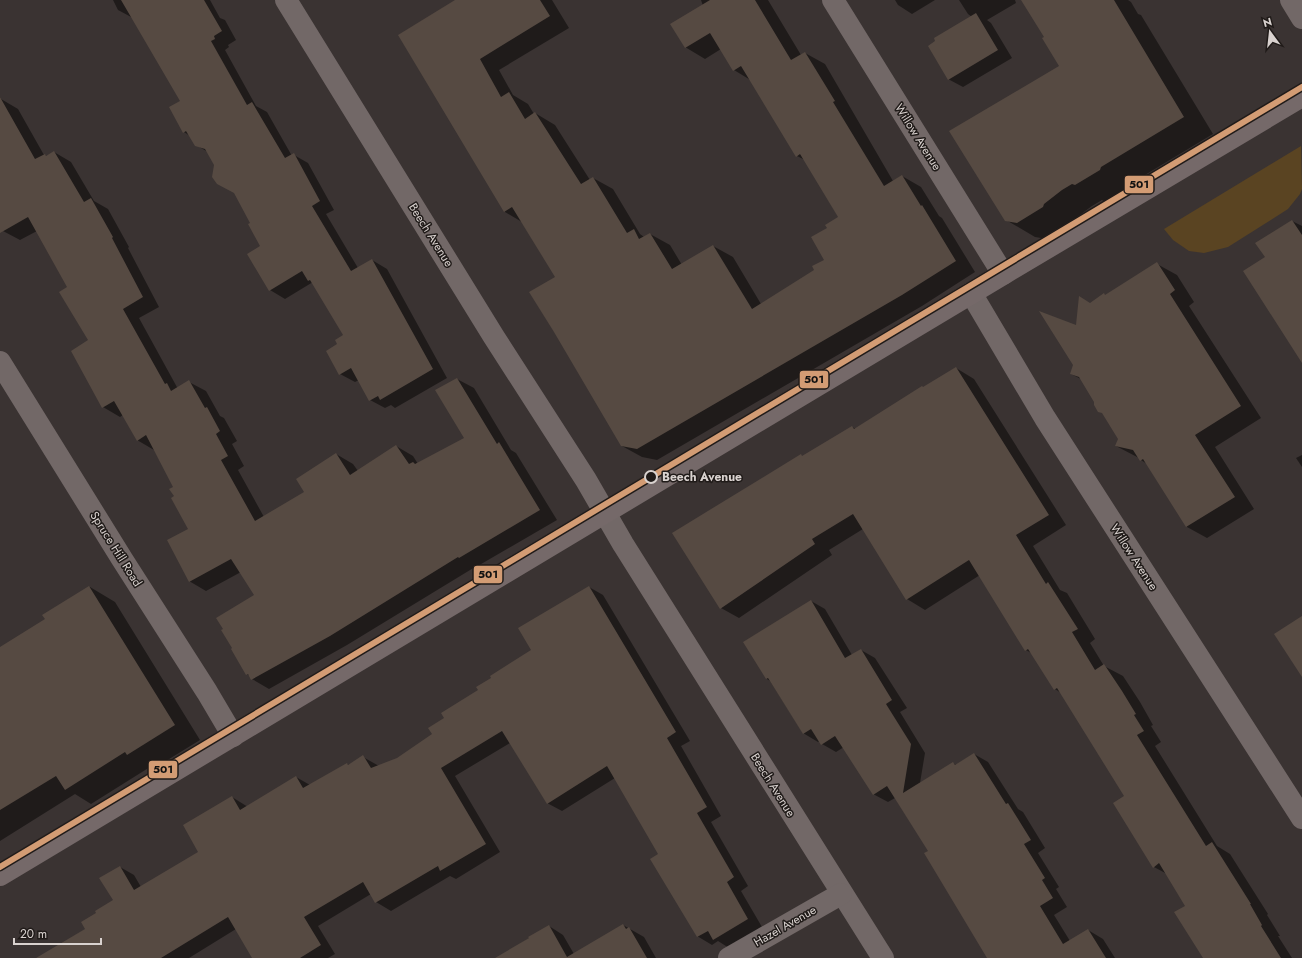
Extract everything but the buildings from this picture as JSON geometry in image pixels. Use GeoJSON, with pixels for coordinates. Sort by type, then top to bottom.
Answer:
{"type":"FeatureCollection","features":[{"type":"Feature","properties":{"kind":"main road"},"geometry":{"type":"LineString","coordinates":[[0,875],[1302,96]]}},
{"type":"Feature","properties":{"kind":"street","name":"Beech Avenue"},"geometry":{"type":"LineString","coordinates":[[286,0],[494,337],[586,480],[622,544],[841,894],[883,958]]}},
{"type":"Feature","properties":{"kind":"street","name":"Willow Avenue"},"geometry":{"type":"LineString","coordinates":[[833,0],[1003,274]]}},
{"type":"Feature","properties":{"kind":"street"},"geometry":{"type":"LineString","coordinates":[[1291,0],[1302,18]]}},
{"type":"Feature","properties":{"kind":"street","name":"Willow Avenue"},"geometry":{"type":"LineString","coordinates":[[971,293],[1045,418],[1302,818]]}},
{"type":"Feature","properties":{"kind":"street","name":"Spruce Hill Road"},"geometry":{"type":"LineString","coordinates":[[0,362],[233,736]]}},
{"type":"Feature","properties":{"kind":"street","name":"Hazel Avenue"},"geometry":{"type":"LineString","coordinates":[[729,958],[841,894]]}},
{"type":"Feature","properties":{"kind":"shaded area"},"geometry":{"type":"Polygon","coordinates":[[[1301,146],[1302,189],[1300,194],[1288,209],[1228,247],[1204,253],[1189,251],[1173,240],[1164,229],[1301,146]]]}},
{"type":"Feature","properties":{"kind":"transit line","name":"501"},"geometry":{"type":"LineString","coordinates":[[0,867],[1302,87]]}},
{"type":"Feature","properties":{"kind":"place","name":"Beech Avenue"},"geometry":{"type":"Point","coordinates":[651,477]}}]}
